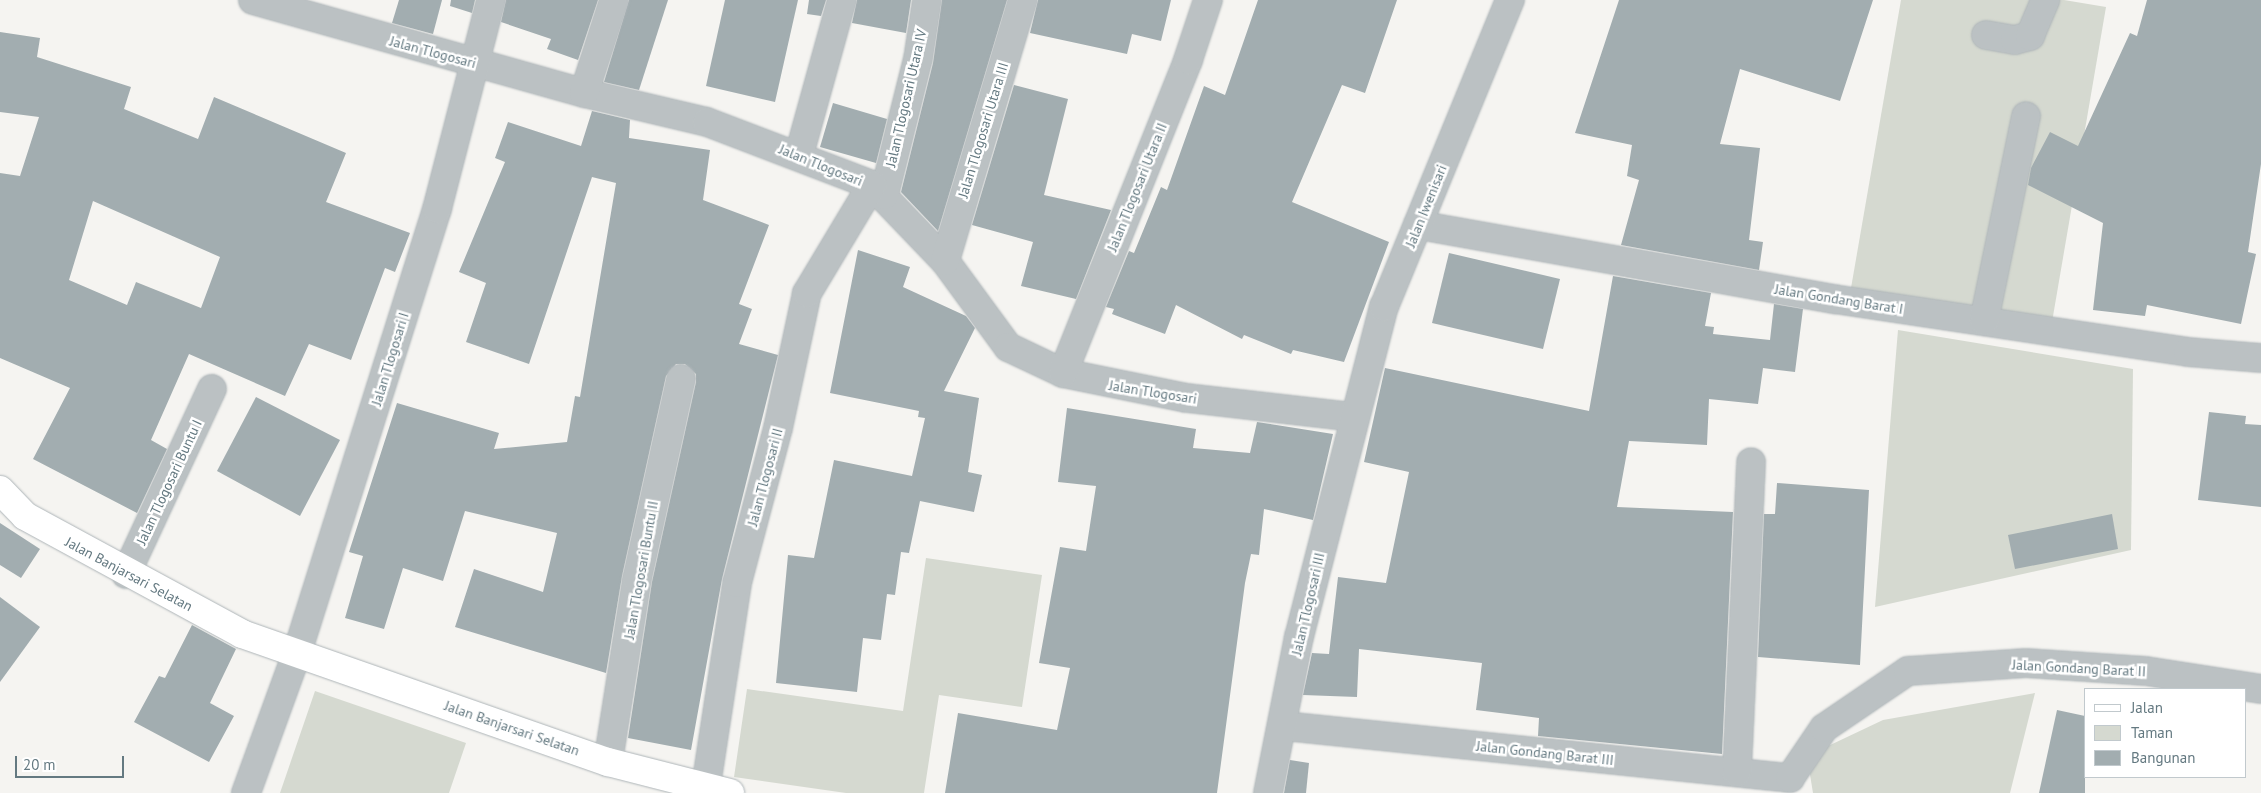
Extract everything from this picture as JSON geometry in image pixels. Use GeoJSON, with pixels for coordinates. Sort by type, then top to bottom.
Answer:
{"type":"FeatureCollection","features":[{"type":"Feature","properties":{"kind":"main road","name":"Jalan Banjarsari Selatan"},"geometry":{"type":"LineString","coordinates":[[0,490],[25,516],[126,574],[242,634],[608,762],[718,790]]}},
{"type":"Feature","properties":{"kind":"street","name":"Jalan Tlogosari"},"geometry":{"type":"LineString","coordinates":[[253,0],[584,93],[707,122],[800,155],[878,190],[945,261],[1008,347],[1063,373],[1187,398],[1354,417]]}},
{"type":"Feature","properties":{"kind":"street","name":"Jalan Tlogosari I"},"geometry":{"type":"LineString","coordinates":[[297,653],[437,209],[491,0]]}},
{"type":"Feature","properties":{"kind":"street"},"geometry":{"type":"LineString","coordinates":[[584,93],[614,0]]}},
{"type":"Feature","properties":{"kind":"street"},"geometry":{"type":"LineString","coordinates":[[800,155],[842,0]]}},
{"type":"Feature","properties":{"kind":"street","name":"Jalan Tlogosari Utara IV"},"geometry":{"type":"LineString","coordinates":[[878,190],[918,59],[927,0]]}},
{"type":"Feature","properties":{"kind":"street","name":"Jalan Tlogosari Utara III"},"geometry":{"type":"LineString","coordinates":[[945,261],[1023,0]]}},
{"type":"Feature","properties":{"kind":"street","name":"Jalan Tlogosari Utara II"},"geometry":{"type":"LineString","coordinates":[[1063,373],[1188,60],[1208,0]]}},
{"type":"Feature","properties":{"kind":"street","name":"Jalan Iwenisari"},"geometry":{"type":"LineString","coordinates":[[1354,417],[1384,307],[1510,0]]}},
{"type":"Feature","properties":{"kind":"street"},"geometry":{"type":"LineString","coordinates":[[1986,35],[2015,40],[2030,36],[2045,0]]}},
{"type":"Feature","properties":{"kind":"street"},"geometry":{"type":"LineString","coordinates":[[1984,321],[2026,116]]}},
{"type":"Feature","properties":{"kind":"street","name":"Jalan Tlogosari II"},"geometry":{"type":"LineString","coordinates":[[718,790],[737,583],[778,428],[807,292],[878,190]]}},
{"type":"Feature","properties":{"kind":"street","name":"Jalan Gondang Barat I"},"geometry":{"type":"LineString","coordinates":[[1418,225],[1834,299],[2188,352],[2261,358]]}},
{"type":"Feature","properties":{"kind":"street","name":"Jalan Tlogosari Buntu II"},"geometry":{"type":"LineString","coordinates":[[608,762],[638,579],[681,379]]}},
{"type":"Feature","properties":{"kind":"street","name":"Jalan Tlogosari Buntu I"},"geometry":{"type":"LineString","coordinates":[[126,574],[212,390]]}},
{"type":"Feature","properties":{"kind":"street","name":"Jalan Tlogosari III"},"geometry":{"type":"LineString","coordinates":[[1268,793],[1284,726],[1299,637],[1354,417]]}},
{"type":"Feature","properties":{"kind":"street"},"geometry":{"type":"LineString","coordinates":[[1737,772],[1751,462]]}},
{"type":"Feature","properties":{"kind":"street"},"geometry":{"type":"LineString","coordinates":[[246,793],[297,653]]}},
{"type":"Feature","properties":{"kind":"street","name":"Jalan Gondang Barat II"},"geometry":{"type":"LineString","coordinates":[[1790,785],[1824,728],[1908,671],[2026,663],[2146,671],[2261,689]]}},
{"type":"Feature","properties":{"kind":"street","name":"Jalan Gondang Barat III"},"geometry":{"type":"LineString","coordinates":[[1284,726],[1737,772],[1790,785]]}},
{"type":"Feature","properties":{"kind":"green space"},"geometry":{"type":"Polygon","coordinates":[[[1901,0],[2064,0],[2106,7],[2052,322],[1851,288],[1901,0]]]}},
{"type":"Feature","properties":{"kind":"green space"},"geometry":{"type":"Polygon","coordinates":[[[1898,330],[2133,369],[2131,550],[1875,607],[1898,330]]]}},
{"type":"Feature","properties":{"kind":"green space"},"geometry":{"type":"Polygon","coordinates":[[[926,558],[1042,575],[1022,707],[939,695],[924,793],[846,793],[734,777],[747,689],[903,711],[926,558]]]}},
{"type":"Feature","properties":{"kind":"green space"},"geometry":{"type":"Polygon","coordinates":[[[315,691],[466,743],[449,793],[280,793],[315,691]]]}},
{"type":"Feature","properties":{"kind":"green space"},"geometry":{"type":"Polygon","coordinates":[[[2035,693],[2010,793],[1813,793],[1807,756],[1883,720],[2035,693]]]}},
{"type":"Feature","properties":{"kind":"building"},"geometry":{"type":"Polygon","coordinates":[[[399,0],[442,0],[433,34],[392,23],[399,0]]]}},
{"type":"Feature","properties":{"kind":"building"},"geometry":{"type":"Polygon","coordinates":[[[451,0],[475,0],[472,13],[450,6],[451,0]]]}},
{"type":"Feature","properties":{"kind":"building"},"geometry":{"type":"Polygon","coordinates":[[[506,0],[598,0],[578,60],[547,49],[551,39],[501,22],[506,0]]]}},
{"type":"Feature","properties":{"kind":"building"},"geometry":{"type":"Polygon","coordinates":[[[629,0],[668,0],[639,90],[604,82],[629,0]]]}},
{"type":"Feature","properties":{"kind":"building"},"geometry":{"type":"Polygon","coordinates":[[[725,0],[798,0],[775,102],[706,86],[725,0]]]}},
{"type":"Feature","properties":{"kind":"building"},"geometry":{"type":"Polygon","coordinates":[[[809,0],[826,0],[821,16],[807,14],[809,0]]]}},
{"type":"Feature","properties":{"kind":"building"},"geometry":{"type":"Polygon","coordinates":[[[857,0],[911,0],[906,33],[852,23],[857,0]]]}},
{"type":"Feature","properties":{"kind":"building"},"geometry":{"type":"Polygon","coordinates":[[[942,0],[1007,0],[938,231],[901,192],[933,63],[942,0]]]}},
{"type":"Feature","properties":{"kind":"building"},"geometry":{"type":"Polygon","coordinates":[[[1038,0],[1171,0],[1161,41],[1132,34],[1127,54],[1030,33],[1038,0]]]}},
{"type":"Feature","properties":{"kind":"building"},"geometry":{"type":"Polygon","coordinates":[[[1258,0],[1397,0],[1365,93],[1342,85],[1292,202],[1389,242],[1344,362],[1293,350],[1291,354],[1244,335],[1242,339],[1176,305],[1165,334],[1112,314],[1114,309],[1106,307],[1129,251],[1134,253],[1161,187],[1167,190],[1204,86],[1225,95],[1258,0]]]}},
{"type":"Feature","properties":{"kind":"building"},"geometry":{"type":"Polygon","coordinates":[[[1619,0],[1873,0],[1840,101],[1740,69],[1720,144],[1760,148],[1749,240],[1763,242],[1759,270],[1621,245],[1639,180],[1627,176],[1632,145],[1575,133],[1619,0]]]}},
{"type":"Feature","properties":{"kind":"building"},"geometry":{"type":"Polygon","coordinates":[[[2147,0],[2261,0],[2261,164],[2248,252],[2256,254],[2241,324],[2147,305],[2145,316],[2093,310],[2103,223],[2028,185],[2031,168],[2050,132],[2078,146],[2130,33],[2137,36],[2147,0]]]}},
{"type":"Feature","properties":{"kind":"building"},"geometry":{"type":"Polygon","coordinates":[[[0,32],[40,38],[37,57],[131,87],[124,109],[198,139],[214,97],[346,153],[326,202],[410,233],[395,272],[385,268],[351,360],[309,344],[285,396],[189,354],[151,440],[167,449],[137,513],[33,459],[70,388],[0,358],[0,173],[20,176],[39,117],[0,112],[0,32]],[[93,201],[69,280],[127,305],[136,282],[201,308],[220,257],[93,201]]]}},
{"type":"Feature","properties":{"kind":"building"},"geometry":{"type":"Polygon","coordinates":[[[1014,85],[1068,99],[1044,195],[1111,210],[1076,299],[1021,286],[1033,242],[972,225],[1014,85]]]}},
{"type":"Feature","properties":{"kind":"building"},"geometry":{"type":"Polygon","coordinates":[[[833,103],[887,119],[876,163],[820,147],[833,103]]]}},
{"type":"Feature","properties":{"kind":"building"},"geometry":{"type":"Polygon","coordinates":[[[592,111],[630,120],[629,138],[710,150],[703,200],[769,225],[739,304],[752,309],[739,344],[778,355],[722,579],[691,750],[628,738],[652,582],[696,382],[696,374],[685,364],[676,364],[666,376],[622,576],[606,673],[455,627],[474,569],[543,592],[557,533],[465,511],[443,581],[403,568],[384,629],[345,618],[363,556],[349,552],[397,403],[499,433],[494,449],[567,442],[575,396],[580,397],[616,183],[592,177],[529,364],[466,342],[486,283],[459,272],[505,162],[495,158],[508,122],[581,146],[592,111]]]}},
{"type":"Feature","properties":{"kind":"building"},"geometry":{"type":"Polygon","coordinates":[[[858,250],[910,267],[903,287],[966,316],[975,328],[944,391],[979,398],[968,472],[982,475],[974,512],[920,501],[909,553],[901,552],[895,595],[887,594],[881,640],[863,638],[857,692],[776,683],[788,555],[814,558],[834,460],[912,476],[925,418],[918,417],[919,411],[830,393],[858,250]]]}},
{"type":"Feature","properties":{"kind":"building"},"geometry":{"type":"Polygon","coordinates":[[[1449,253],[1560,279],[1543,349],[1432,323],[1449,253]]]}},
{"type":"Feature","properties":{"kind":"building"},"geometry":{"type":"Polygon","coordinates":[[[1613,276],[1711,293],[1705,326],[1714,327],[1713,334],[1770,340],[1774,304],[1803,309],[1795,372],[1763,368],[1758,404],[1709,399],[1707,445],[1629,441],[1617,507],[1733,512],[1722,754],[1538,736],[1539,718],[1476,710],[1482,663],[1359,649],[1357,697],[1303,695],[1312,653],[1329,654],[1338,577],[1386,583],[1409,472],[1364,462],[1385,368],[1589,411],[1613,276]]]}},
{"type":"Feature","properties":{"kind":"building"},"geometry":{"type":"Polygon","coordinates":[[[256,397],[340,440],[300,516],[217,471],[256,397]]]}},
{"type":"Feature","properties":{"kind":"building"},"geometry":{"type":"Polygon","coordinates":[[[1067,408],[1196,429],[1193,448],[1250,453],[1257,422],[1333,434],[1313,520],[1264,509],[1259,555],[1251,554],[1245,583],[1217,793],[945,793],[958,713],[1057,730],[1070,668],[1039,663],[1060,547],[1086,551],[1096,486],[1058,482],[1067,408]]]}},
{"type":"Feature","properties":{"kind":"building"},"geometry":{"type":"Polygon","coordinates":[[[2209,412],[2246,416],[2245,424],[2261,425],[2261,507],[2198,500],[2209,412]]]}},
{"type":"Feature","properties":{"kind":"building"},"geometry":{"type":"Polygon","coordinates":[[[1777,483],[1869,490],[1860,665],[1758,657],[1764,514],[1775,514],[1777,483]]]}},
{"type":"Feature","properties":{"kind":"building"},"geometry":{"type":"Polygon","coordinates":[[[2112,514],[2118,549],[2015,569],[2008,535],[2112,514]]]}},
{"type":"Feature","properties":{"kind":"building"},"geometry":{"type":"Polygon","coordinates":[[[0,523],[40,549],[21,578],[0,565],[0,523]]]}},
{"type":"Feature","properties":{"kind":"building"},"geometry":{"type":"Polygon","coordinates":[[[0,597],[40,627],[0,682],[0,597]]]}},
{"type":"Feature","properties":{"kind":"building"},"geometry":{"type":"Polygon","coordinates":[[[192,625],[236,649],[210,703],[234,716],[209,762],[134,722],[159,676],[165,678],[192,625]]]}},
{"type":"Feature","properties":{"kind":"building"},"geometry":{"type":"Polygon","coordinates":[[[2057,710],[2084,716],[2085,793],[2039,793],[2057,710]]]}},
{"type":"Feature","properties":{"kind":"building"},"geometry":{"type":"Polygon","coordinates":[[[1290,760],[1309,763],[1306,793],[1284,793],[1290,760]]]}}]}
